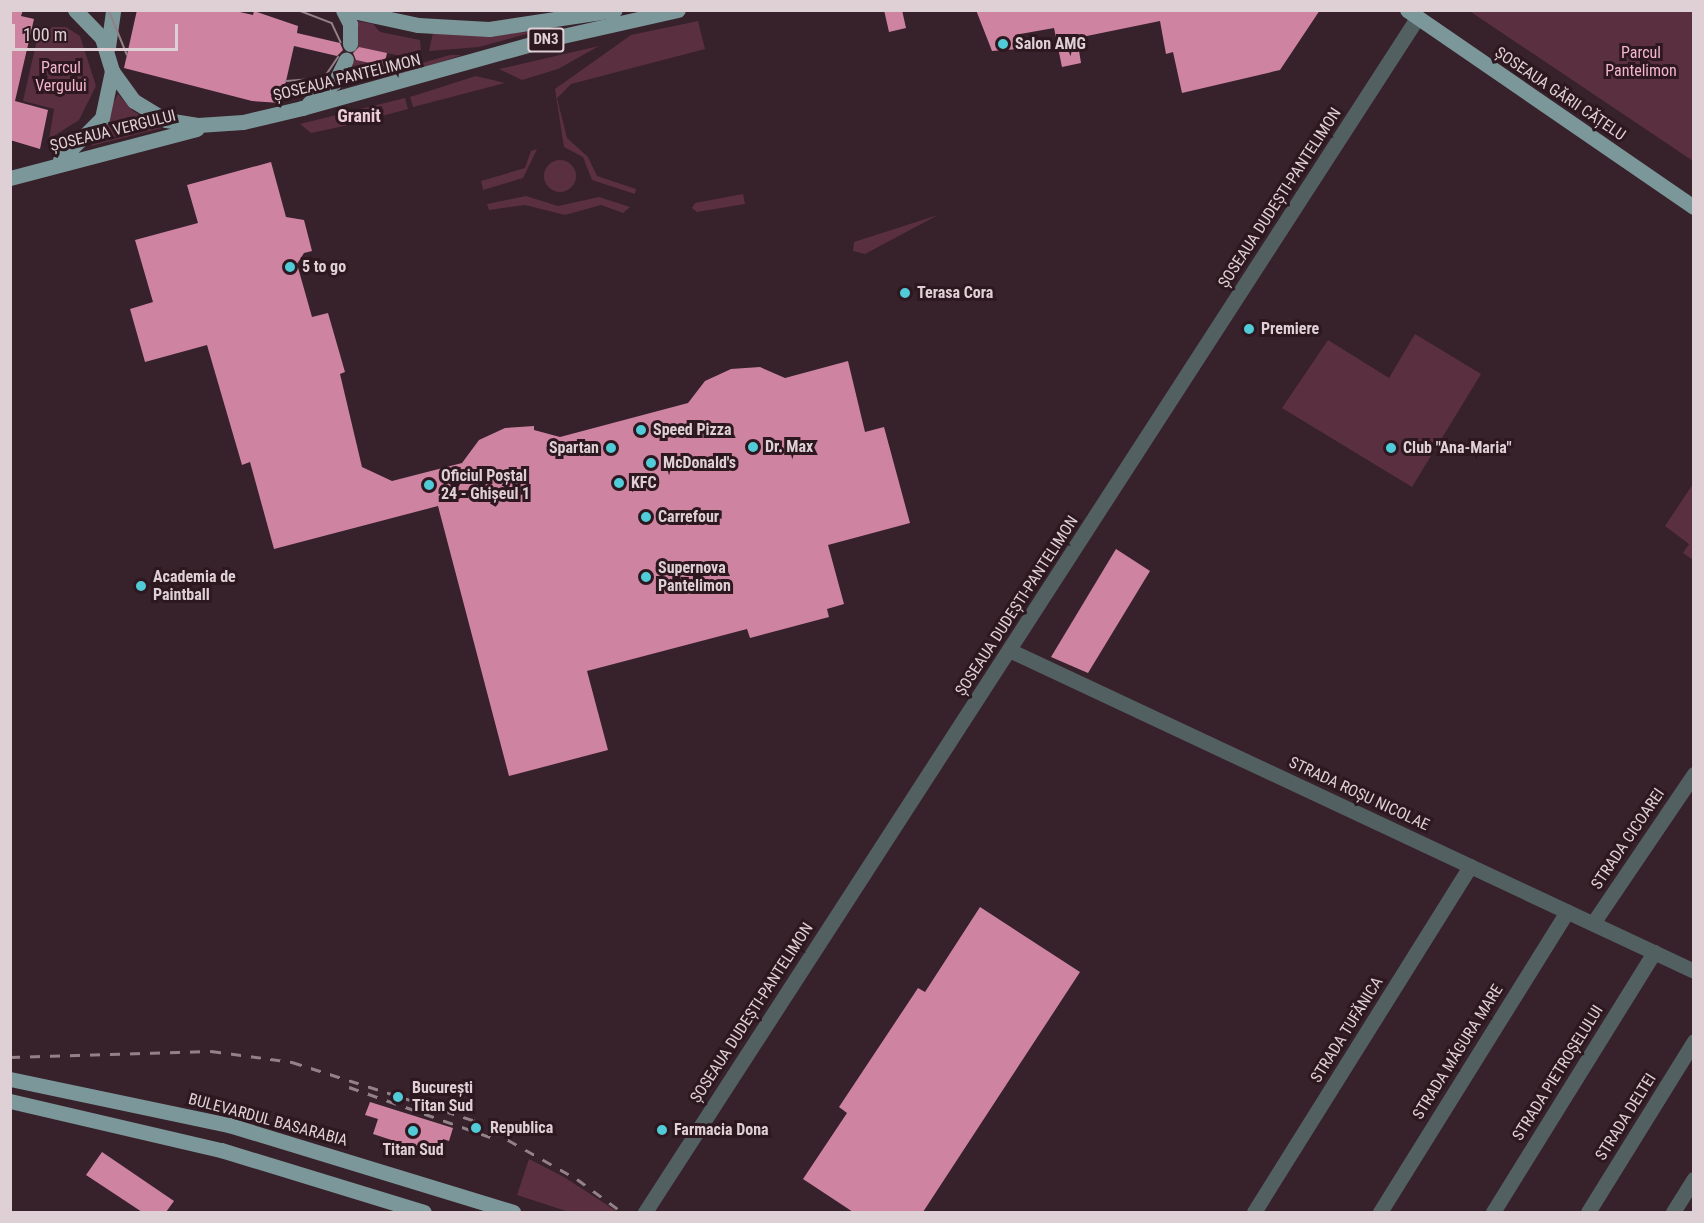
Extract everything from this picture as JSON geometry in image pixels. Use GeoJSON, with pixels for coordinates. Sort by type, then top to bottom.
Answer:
{"type":"FeatureCollection","features":[{"type":"Feature","properties":{"kind":"main road"},"geometry":{"type":"LineString","coordinates":[[75,10],[108,47]]}},
{"type":"Feature","properties":{"kind":"main road","name":"ȘOSEAUA PANTELIMON"},"geometry":{"type":"LineString","coordinates":[[112,10],[108,47],[112,71],[134,101],[166,120],[226,124],[302,108],[549,39],[678,10]]}},
{"type":"Feature","properties":{"kind":"main road"},"geometry":{"type":"LineString","coordinates":[[302,108],[334,82],[348,51],[350,24],[343,10]]}},
{"type":"Feature","properties":{"kind":"main road","name":"DN3"},"geometry":{"type":"LineString","coordinates":[[348,10],[418,25],[489,29],[615,10]]}},
{"type":"Feature","properties":{"kind":"main road","name":"ȘOSEAUA GĂRII CĂȚELU"},"geometry":{"type":"LineString","coordinates":[[1412,14],[1694,207]]}},
{"type":"Feature","properties":{"kind":"main road"},"geometry":{"type":"LineString","coordinates":[[53,165],[83,141],[102,118],[112,71]]}},
{"type":"Feature","properties":{"kind":"main road","name":"ȘOSEAUA VERGULUI"},"geometry":{"type":"LineString","coordinates":[[10,178],[53,165],[226,124]]}},
{"type":"Feature","properties":{"kind":"main road","name":"BULEVARDUL BASARABIA"},"geometry":{"type":"LineString","coordinates":[[10,1078],[229,1125],[513,1212]]}},
{"type":"Feature","properties":{"kind":"main road"},"geometry":{"type":"LineString","coordinates":[[10,1101],[221,1150],[424,1212]]}},
{"type":"Feature","properties":{"kind":"street","name":"ȘOSEAUA DUDEȘTI-PANTELIMON"},"geometry":{"type":"LineString","coordinates":[[645,1212],[1009,650],[1412,14]]}},
{"type":"Feature","properties":{"kind":"street","name":"STRADA ROȘU NICOLAE"},"geometry":{"type":"LineString","coordinates":[[1009,650],[1593,924],[1654,952],[1691,964]]}},
{"type":"Feature","properties":{"kind":"street","name":"STRADA CICOAREI"},"geometry":{"type":"LineString","coordinates":[[1593,924],[1694,774]]}},
{"type":"Feature","properties":{"kind":"street","name":"STRADA TUFĂNICA"},"geometry":{"type":"LineString","coordinates":[[1254,1212],[1470,866]]}},
{"type":"Feature","properties":{"kind":"street","name":"STRADA MĂGURA MARE"},"geometry":{"type":"LineString","coordinates":[[1380,1212],[1567,911]]}},
{"type":"Feature","properties":{"kind":"street","name":"STRADA PIETROȘELULUI"},"geometry":{"type":"LineString","coordinates":[[1493,1212],[1654,952]]}},
{"type":"Feature","properties":{"kind":"street","name":"STRADA DELTEI"},"geometry":{"type":"LineString","coordinates":[[1588,1212],[1694,1041]]}},
{"type":"Feature","properties":{"kind":"street"},"geometry":{"type":"LineString","coordinates":[[1673,1212],[1694,1179]]}},
{"type":"Feature","properties":{"kind":"green space","name":"Parcul Pantelimon"},"geometry":{"type":"Polygon","coordinates":[[[1472,10],[1694,11],[1693,161],[1471,12],[1472,10]]]}},
{"type":"Feature","properties":{"kind":"green space"},"geometry":{"type":"Polygon","coordinates":[[[357,21],[373,24],[380,32],[420,40],[421,50],[401,56],[357,47],[357,21]]]}},
{"type":"Feature","properties":{"kind":"green space"},"geometry":{"type":"Polygon","coordinates":[[[698,21],[705,49],[571,84],[557,98],[567,138],[588,157],[597,176],[636,189],[635,194],[592,180],[583,157],[564,147],[555,89],[631,35],[698,21]]]}},
{"type":"Feature","properties":{"kind":"green space","name":"Parcul Vergului"},"geometry":{"type":"Polygon","coordinates":[[[52,27],[66,27],[80,36],[96,86],[79,120],[49,139],[54,109],[23,101],[38,35],[43,36],[52,27]]]}},
{"type":"Feature","properties":{"kind":"green space"},"geometry":{"type":"Polygon","coordinates":[[[534,32],[479,47],[429,51],[433,33],[534,32]]]}},
{"type":"Feature","properties":{"kind":"green space"},"geometry":{"type":"Polygon","coordinates":[[[599,46],[558,69],[522,80],[499,69],[599,46]]]}},
{"type":"Feature","properties":{"kind":"green space"},"geometry":{"type":"Polygon","coordinates":[[[450,55],[462,55],[403,74],[362,79],[347,74],[352,59],[404,68],[450,55]]]}},
{"type":"Feature","properties":{"kind":"green space"},"geometry":{"type":"Polygon","coordinates":[[[476,76],[505,83],[413,107],[410,97],[476,76]]]}},
{"type":"Feature","properties":{"kind":"green space"},"geometry":{"type":"Polygon","coordinates":[[[118,94],[133,111],[162,128],[91,146],[118,94]]]}},
{"type":"Feature","properties":{"kind":"green space"},"geometry":{"type":"Polygon","coordinates":[[[405,98],[408,109],[344,126],[311,133],[300,124],[405,98]]]}},
{"type":"Feature","properties":{"kind":"green space"},"geometry":{"type":"Polygon","coordinates":[[[537,149],[523,178],[483,190],[481,181],[525,168],[531,151],[537,149]]]}},
{"type":"Feature","properties":{"kind":"green space"},"geometry":{"type":"Polygon","coordinates":[[[560,160],[571,165],[576,176],[571,187],[560,192],[549,187],[544,176],[549,165],[560,160]]]}},
{"type":"Feature","properties":{"kind":"green space"},"geometry":{"type":"Polygon","coordinates":[[[743,194],[745,204],[697,212],[692,208],[695,203],[743,194]]]}},
{"type":"Feature","properties":{"kind":"green space"},"geometry":{"type":"Polygon","coordinates":[[[526,196],[558,206],[599,197],[630,207],[623,213],[601,205],[565,215],[525,205],[489,210],[487,204],[526,196]]]}},
{"type":"Feature","properties":{"kind":"green space"},"geometry":{"type":"Polygon","coordinates":[[[938,215],[865,254],[853,251],[854,242],[938,215]]]}},
{"type":"Feature","properties":{"kind":"green space","name":"Club \"Ana-Maria\""},"geometry":{"type":"Polygon","coordinates":[[[1415,334],[1481,374],[1412,487],[1282,408],[1328,340],[1389,378],[1415,334]]]}},
{"type":"Feature","properties":{"kind":"green space"},"geometry":{"type":"Polygon","coordinates":[[[1693,484],[1693,560],[1683,553],[1689,544],[1665,526],[1693,484]]]}},
{"type":"Feature","properties":{"kind":"green space"},"geometry":{"type":"Polygon","coordinates":[[[529,1159],[564,1177],[618,1212],[569,1212],[517,1195],[529,1159]]]}},
{"type":"Feature","properties":{"kind":"building"},"geometry":{"type":"Polygon","coordinates":[[[10,10],[23,10],[21,16],[34,19],[15,101],[48,110],[40,149],[10,140],[10,10]]]}},
{"type":"Feature","properties":{"kind":"building"},"geometry":{"type":"Polygon","coordinates":[[[137,10],[231,10],[253,15],[254,11],[298,26],[297,33],[340,43],[343,50],[337,56],[294,46],[281,103],[252,101],[124,68],[137,10]]]}},
{"type":"Feature","properties":{"kind":"building"},"geometry":{"type":"Polygon","coordinates":[[[884,10],[902,10],[906,28],[889,32],[884,10]]]}},
{"type":"Feature","properties":{"kind":"building"},"geometry":{"type":"Polygon","coordinates":[[[976,10],[1320,10],[1280,70],[1182,93],[1173,52],[1166,54],[1160,21],[1077,38],[1081,63],[1062,67],[1054,28],[1015,35],[1018,49],[992,51],[976,10]]]}},
{"type":"Feature","properties":{"kind":"building"},"geometry":{"type":"Polygon","coordinates":[[[359,47],[387,53],[384,66],[356,60],[353,53],[359,47]]]}},
{"type":"Feature","properties":{"kind":"building","name":"Supernova Pantelimon"},"geometry":{"type":"Polygon","coordinates":[[[271,162],[286,217],[304,220],[312,251],[304,253],[297,264],[312,317],[328,313],[345,372],[340,374],[362,467],[392,481],[462,463],[479,440],[505,428],[534,426],[534,430],[560,437],[688,403],[705,381],[731,369],[760,367],[785,378],[848,361],[865,432],[884,427],[910,523],[828,545],[844,604],[827,609],[829,617],[750,638],[747,629],[587,671],[608,750],[509,776],[438,506],[274,549],[250,462],[242,465],[207,345],[145,362],[130,309],[153,302],[135,240],[198,223],[187,185],[271,162]]]}},
{"type":"Feature","properties":{"kind":"building"},"geometry":{"type":"Polygon","coordinates":[[[1116,549],[1150,571],[1088,673],[1051,657],[1116,549]]]}},
{"type":"Feature","properties":{"kind":"building"},"geometry":{"type":"Polygon","coordinates":[[[980,907],[1080,972],[923,1212],[853,1212],[803,1179],[847,1113],[839,1107],[918,988],[925,992],[980,907]]]}},
{"type":"Feature","properties":{"kind":"building","name":"Titan Sud"},"geometry":{"type":"Polygon","coordinates":[[[370,1102],[453,1128],[449,1141],[443,1139],[438,1155],[373,1134],[378,1119],[365,1115],[370,1102]]]}},
{"type":"Feature","properties":{"kind":"building"},"geometry":{"type":"Polygon","coordinates":[[[102,1152],[174,1201],[166,1212],[142,1212],[86,1175],[102,1152]]]}},
{"type":"Feature","properties":{"kind":"tram line"},"geometry":{"type":"LineString","coordinates":[[109,10],[127,54]]}},
{"type":"Feature","properties":{"kind":"tram line"},"geometry":{"type":"LineString","coordinates":[[298,10],[332,23],[341,42]]}},
{"type":"Feature","properties":{"kind":"tram line"},"geometry":{"type":"LineString","coordinates":[[283,92],[324,78],[338,57]]}},
{"type":"Feature","properties":{"kind":"tram line"},"geometry":{"type":"LineString","coordinates":[[286,81],[313,79]]}},
{"type":"Feature","properties":{"kind":"railway"},"geometry":{"type":"LineString","coordinates":[[10,1057],[211,1051],[292,1062],[473,1120],[577,1179],[622,1212]]}},
{"type":"Feature","properties":{"kind":"railway"},"geometry":{"type":"LineString","coordinates":[[349,1087],[490,1137]]}},
{"type":"Feature","properties":{"kind":"place","name":"Salon AMG"},"geometry":{"type":"Point","coordinates":[1003,44]}},
{"type":"Feature","properties":{"kind":"place","name":"5 to go"},"geometry":{"type":"Point","coordinates":[290,267]}},
{"type":"Feature","properties":{"kind":"place","name":"Terasa Cora"},"geometry":{"type":"Point","coordinates":[905,293]}},
{"type":"Feature","properties":{"kind":"place","name":"Premiere"},"geometry":{"type":"Point","coordinates":[1249,329]}},
{"type":"Feature","properties":{"kind":"place","name":"Speed Pizza"},"geometry":{"type":"Point","coordinates":[641,430]}},
{"type":"Feature","properties":{"kind":"place","name":"Dr. Max"},"geometry":{"type":"Point","coordinates":[753,447]}},
{"type":"Feature","properties":{"kind":"place","name":"Spartan"},"geometry":{"type":"Point","coordinates":[611,448]}},
{"type":"Feature","properties":{"kind":"place","name":"Club \"Ana-Maria\""},"geometry":{"type":"Point","coordinates":[1391,448]}},
{"type":"Feature","properties":{"kind":"place","name":"McDonald's"},"geometry":{"type":"Point","coordinates":[651,463]}},
{"type":"Feature","properties":{"kind":"place","name":"KFC"},"geometry":{"type":"Point","coordinates":[619,483]}},
{"type":"Feature","properties":{"kind":"place","name":"Oficiul Poștal 24 - Ghișeul 1"},"geometry":{"type":"Point","coordinates":[429,485]}},
{"type":"Feature","properties":{"kind":"place","name":"Carrefour"},"geometry":{"type":"Point","coordinates":[646,517]}},
{"type":"Feature","properties":{"kind":"place","name":"Supernova Pantelimon"},"geometry":{"type":"Point","coordinates":[646,577]}},
{"type":"Feature","properties":{"kind":"place","name":"Academia de Paintball"},"geometry":{"type":"Point","coordinates":[141,586]}},
{"type":"Feature","properties":{"kind":"place","name":"București Titan Sud"},"geometry":{"type":"Point","coordinates":[398,1097]}},
{"type":"Feature","properties":{"kind":"place","name":"Republica"},"geometry":{"type":"Point","coordinates":[476,1128]}},
{"type":"Feature","properties":{"kind":"place","name":"Farmacia Dona"},"geometry":{"type":"Point","coordinates":[662,1130]}},
{"type":"Feature","properties":{"kind":"place","name":"Titan Sud"},"geometry":{"type":"Point","coordinates":[413,1131]}},
{"type":"Feature","properties":{"kind":"district","name":"Granit"},"geometry":{"type":"Point","coordinates":[359,116]}}]}
